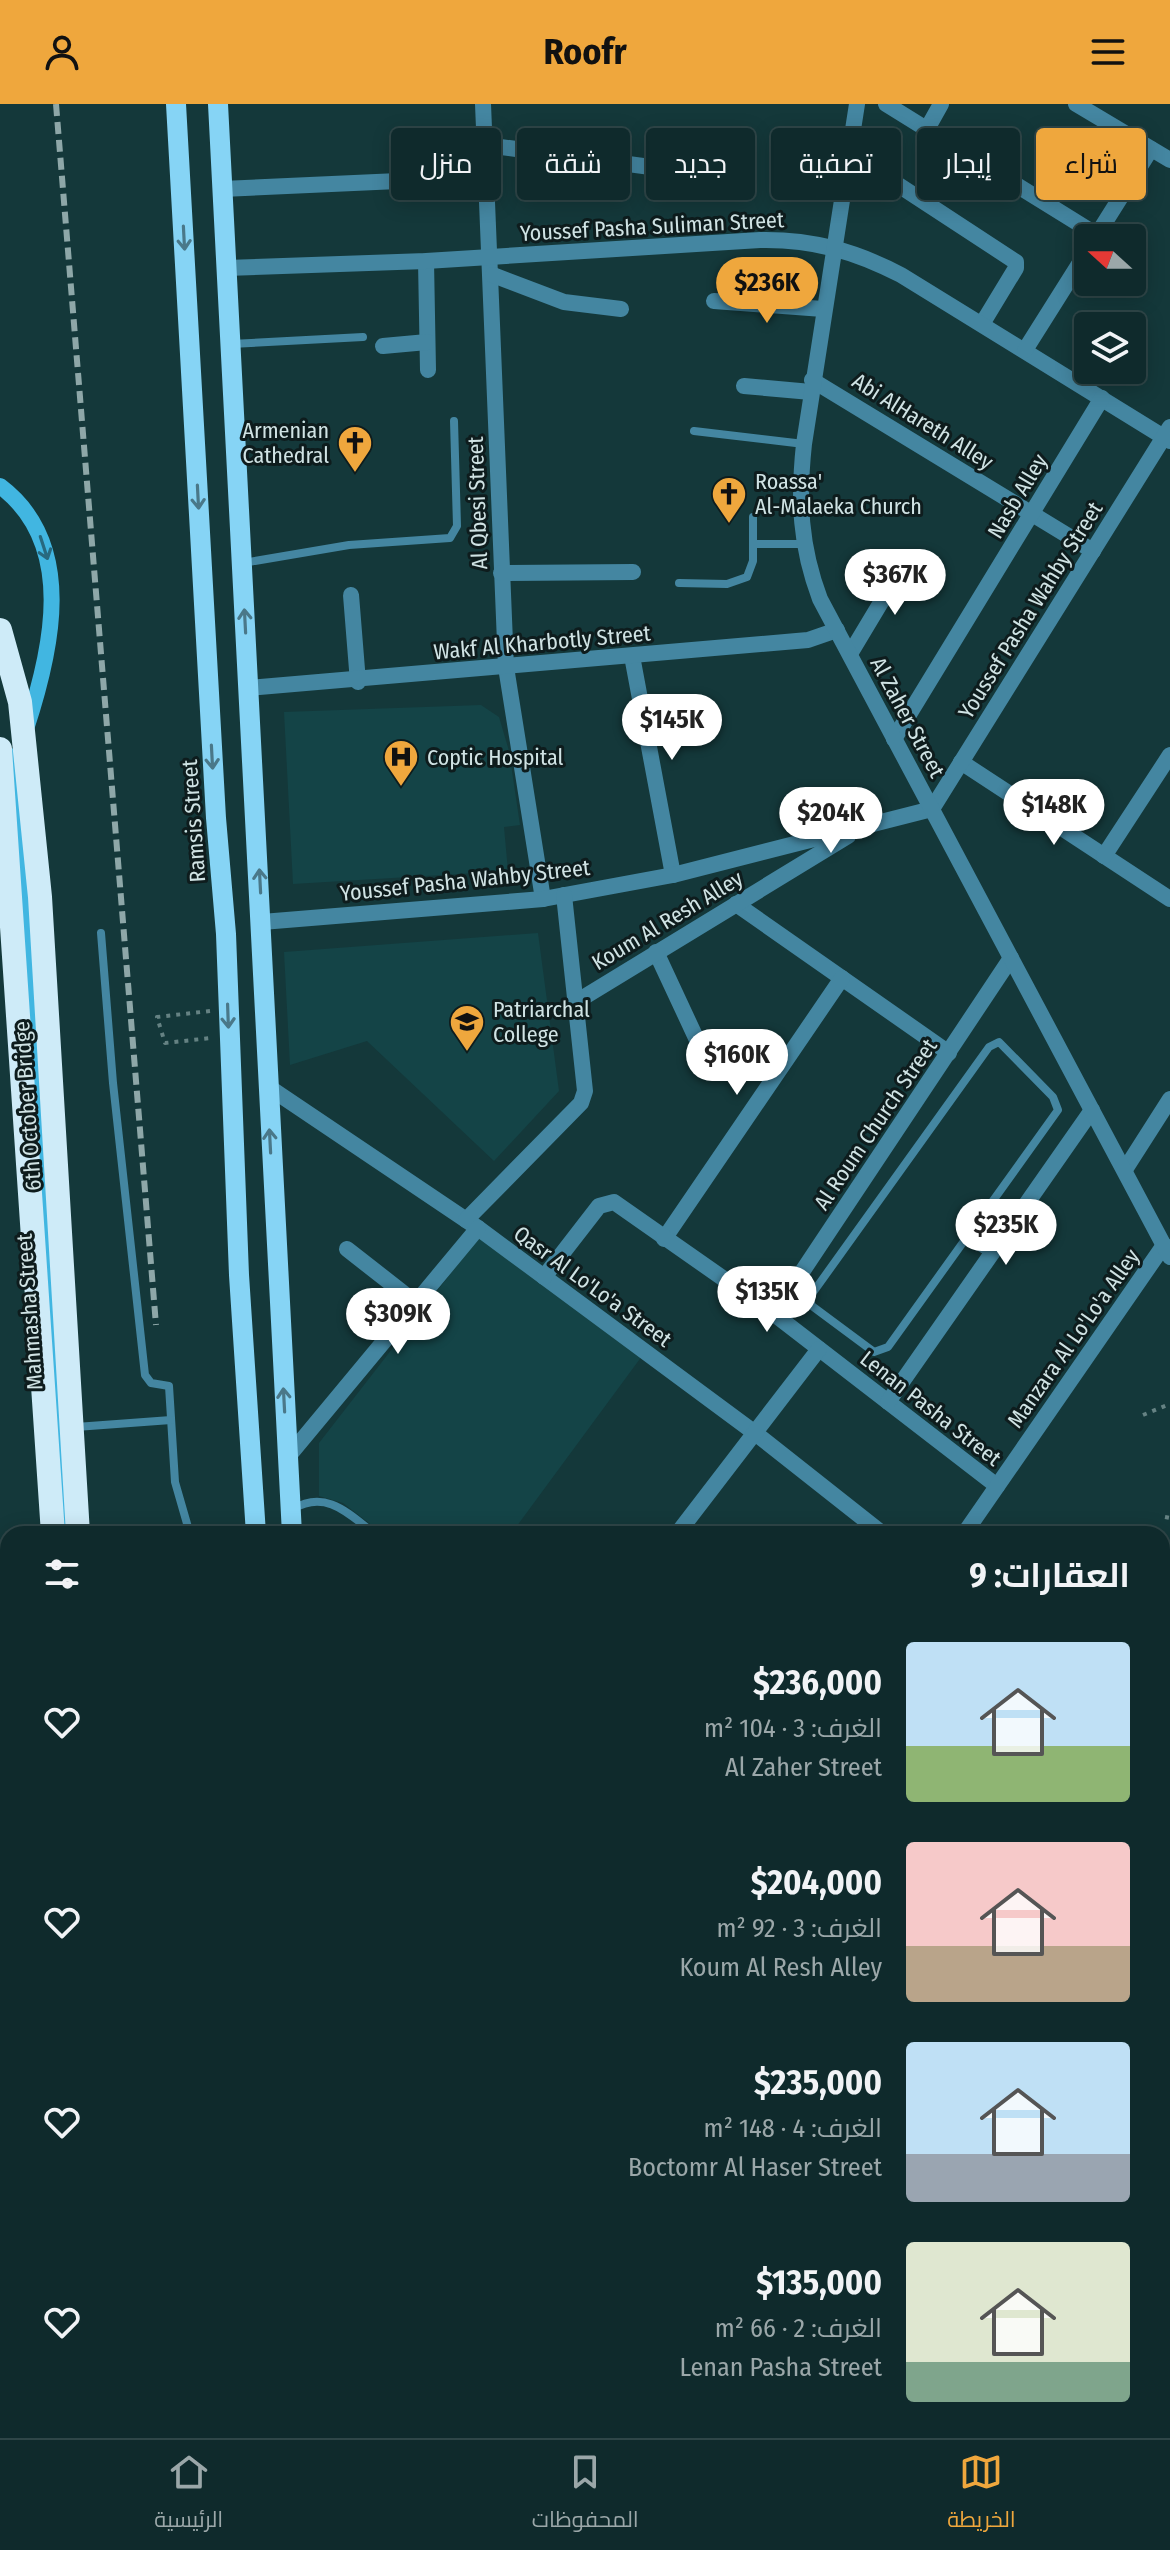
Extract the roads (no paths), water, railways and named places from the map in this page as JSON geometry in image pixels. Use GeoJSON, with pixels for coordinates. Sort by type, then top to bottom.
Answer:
{"type":"FeatureCollection","features":[{"type":"Feature","properties":{"kind":"highway","name":"6th October Bridge"},"geometry":{"type":"LineString","coordinates":[[0,630],[20,702],[40,897],[78,1526]]}},
{"type":"Feature","properties":{"kind":"highway"},"geometry":{"type":"LineString","coordinates":[[0,658],[20,752],[49,1163],[43,1194]]}},
{"type":"Feature","properties":{"kind":"highway","name":"6th October Bridge"},"geometry":{"type":"LineString","coordinates":[[0,749],[52,1526]]}},
{"type":"Feature","properties":{"kind":"main road","name":"Ramsis Street"},"geometry":{"type":"LineString","coordinates":[[176,104],[256,1526]]}},
{"type":"Feature","properties":{"kind":"main road"},"geometry":{"type":"LineString","coordinates":[[218,104],[292,1526]]}},
{"type":"Feature","properties":{"kind":"main road","name":"Mahmasha Street"},"geometry":{"type":"LineString","coordinates":[[0,486],[13,496],[36,527],[51,574],[49,643],[15,776],[65,1526]]}},
{"type":"Feature","properties":{"kind":"street","name":"Al Qbesi Street"},"geometry":{"type":"LineString","coordinates":[[483,104],[485,128]]}},
{"type":"Feature","properties":{"kind":"street","name":"Al Zaher Street"},"geometry":{"type":"LineString","coordinates":[[852,128],[857,104]]}},
{"type":"Feature","properties":{"kind":"street"},"geometry":{"type":"LineString","coordinates":[[886,104],[925,128]]}},
{"type":"Feature","properties":{"kind":"street"},"geometry":{"type":"LineString","coordinates":[[928,128],[941,104]]}},
{"type":"Feature","properties":{"kind":"street"},"geometry":{"type":"LineString","coordinates":[[1076,104],[1170,159]]}},
{"type":"Feature","properties":{"kind":"street"},"geometry":{"type":"LineString","coordinates":[[501,147],[646,166]]}},
{"type":"Feature","properties":{"kind":"street"},"geometry":{"type":"LineString","coordinates":[[1104,224],[1151,149]]}},
{"type":"Feature","properties":{"kind":"street"},"geometry":{"type":"LineString","coordinates":[[222,189],[391,181]]}},
{"type":"Feature","properties":{"kind":"street"},"geometry":{"type":"LineString","coordinates":[[901,187],[1016,262],[1016,268],[982,324]]}},
{"type":"Feature","properties":{"kind":"street"},"geometry":{"type":"LineString","coordinates":[[1020,192],[1074,228]]}},
{"type":"Feature","properties":{"kind":"street","name":"Al Qbesi Street"},"geometry":{"type":"LineString","coordinates":[[488,200],[506,667],[543,899]]}},
{"type":"Feature","properties":{"kind":"street","name":"Al Zaher Street"},"geometry":{"type":"LineString","coordinates":[[840,200],[798,496],[802,544],[820,599],[1092,1110],[1126,1168],[1167,1251]]}},
{"type":"Feature","properties":{"kind":"street","name":"Youssef Pasha Suliman Street"},"geometry":{"type":"LineString","coordinates":[[226,268],[426,261],[760,240],[833,246],[883,266],[1168,435]]}},
{"type":"Feature","properties":{"kind":"street"},"geometry":{"type":"LineString","coordinates":[[426,261],[428,370]]}},
{"type":"Feature","properties":{"kind":"street"},"geometry":{"type":"LineString","coordinates":[[1025,350],[1074,271]]}},
{"type":"Feature","properties":{"kind":"street"},"geometry":{"type":"LineString","coordinates":[[493,275],[564,302],[621,309]]}},
{"type":"Feature","properties":{"kind":"street"},"geometry":{"type":"LineString","coordinates":[[714,301],[823,309]]}},
{"type":"Feature","properties":{"kind":"street"},"geometry":{"type":"LineString","coordinates":[[383,346],[427,342]]}},
{"type":"Feature","properties":{"kind":"street"},"geometry":{"type":"LineString","coordinates":[[744,386],[812,386]]}},
{"type":"Feature","properties":{"kind":"street","name":"Abi AlHareth Alley"},"geometry":{"type":"LineString","coordinates":[[812,386],[1093,551]]}},
{"type":"Feature","properties":{"kind":"street","name":"Nasb Alley"},"geometry":{"type":"LineString","coordinates":[[894,739],[1102,398]]}},
{"type":"Feature","properties":{"kind":"street","name":"Youssef Pasha Wahby Street"},"geometry":{"type":"LineString","coordinates":[[262,922],[543,899],[673,875],[932,809],[1168,435]]}},
{"type":"Feature","properties":{"kind":"street"},"geometry":{"type":"LineString","coordinates":[[850,654],[907,559]]}},
{"type":"Feature","properties":{"kind":"street"},"geometry":{"type":"LineString","coordinates":[[501,573],[633,572]]}},
{"type":"Feature","properties":{"kind":"street"},"geometry":{"type":"LineString","coordinates":[[351,595],[358,682]]}},
{"type":"Feature","properties":{"kind":"street","name":"Wakf Al Kharbotly Street"},"geometry":{"type":"LineString","coordinates":[[249,688],[358,682],[808,640],[837,630]]}},
{"type":"Feature","properties":{"kind":"street"},"geometry":{"type":"LineString","coordinates":[[632,656],[673,875]]}},
{"type":"Feature","properties":{"kind":"street"},"geometry":{"type":"LineString","coordinates":[[1104,856],[1170,755]]}},
{"type":"Feature","properties":{"kind":"street"},"geometry":{"type":"LineString","coordinates":[[961,762],[1170,899]]}},
{"type":"Feature","properties":{"kind":"street","name":"Koum Al Resh Alley"},"geometry":{"type":"LineString","coordinates":[[576,1002],[863,826]]}},
{"type":"Feature","properties":{"kind":"street"},"geometry":{"type":"LineString","coordinates":[[287,1458],[416,1303],[472,1224],[581,1103],[585,1091],[564,895]]}},
{"type":"Feature","properties":{"kind":"street"},"geometry":{"type":"LineString","coordinates":[[736,904],[949,1053]]}},
{"type":"Feature","properties":{"kind":"street"},"geometry":{"type":"LineString","coordinates":[[656,952],[704,1055]]}},
{"type":"Feature","properties":{"kind":"street","name":"Al Roum Church Street"},"geometry":{"type":"LineString","coordinates":[[774,1314],[1011,958]]}},
{"type":"Feature","properties":{"kind":"street"},"geometry":{"type":"LineString","coordinates":[[664,1239],[842,978]]}},
{"type":"Feature","properties":{"kind":"street","name":"Qasr Al Lo'Lo'a Street"},"geometry":{"type":"LineString","coordinates":[[267,1086],[472,1224],[755,1433],[867,1526]]}},
{"type":"Feature","properties":{"kind":"street"},"geometry":{"type":"LineString","coordinates":[[1126,1168],[1170,1099]]}},
{"type":"Feature","properties":{"kind":"street"},"geometry":{"type":"LineString","coordinates":[[888,1402],[1092,1110]]}},
{"type":"Feature","properties":{"kind":"street","name":"Lenan Pasha Street"},"geometry":{"type":"LineString","coordinates":[[544,1277],[599,1206],[610,1201],[774,1314],[997,1486]]}},
{"type":"Feature","properties":{"kind":"street"},"geometry":{"type":"LineString","coordinates":[[347,1249],[416,1303]]}},
{"type":"Feature","properties":{"kind":"street","name":"Manzara Al Lo'Lo'a Alley"},"geometry":{"type":"LineString","coordinates":[[970,1526],[1167,1251]]}},
{"type":"Feature","properties":{"kind":"street"},"geometry":{"type":"LineString","coordinates":[[683,1526],[819,1349]]}},
{"type":"Feature","properties":{"kind":"lane"},"geometry":{"type":"LineString","coordinates":[[230,344],[363,337]]}},
{"type":"Feature","properties":{"kind":"lane"},"geometry":{"type":"LineString","coordinates":[[242,563],[349,545],[450,538],[457,526],[454,421]]}},
{"type":"Feature","properties":{"kind":"lane"},"geometry":{"type":"LineString","coordinates":[[694,431],[804,444]]}},
{"type":"Feature","properties":{"kind":"lane"},"geometry":{"type":"LineString","coordinates":[[679,583],[738,583],[752,570],[753,517]]}},
{"type":"Feature","properties":{"kind":"lane"},"geometry":{"type":"LineString","coordinates":[[753,544],[802,544]]}},
{"type":"Feature","properties":{"kind":"lane"},"geometry":{"type":"LineString","coordinates":[[101,933],[113,1083],[145,1375],[151,1383],[169,1386],[175,1482],[188,1526]]}},
{"type":"Feature","properties":{"kind":"lane"},"geometry":{"type":"LineString","coordinates":[[999,1042],[1053,1097],[1058,1110],[966,1239],[882,1351],[867,1348],[810,1302],[811,1294],[989,1047],[999,1042]]}},
{"type":"Feature","properties":{"kind":"lane"},"geometry":{"type":"LineString","coordinates":[[966,1239],[991,1254]]}},
{"type":"Feature","properties":{"kind":"lane"},"geometry":{"type":"LineString","coordinates":[[59,1428],[171,1420]]}},
{"type":"Feature","properties":{"kind":"lane"},"geometry":{"type":"LineString","coordinates":[[291,1511],[302,1504],[327,1501],[363,1526]]}},
{"type":"Feature","properties":{"kind":"railway"},"geometry":{"type":"LineString","coordinates":[[56,104],[156,1325]]}},
{"type":"Feature","properties":{"kind":"place","name":"Armenian Cathedral"},"geometry":{"type":"Point","coordinates":[355,474]}},
{"type":"Feature","properties":{"kind":"place","name":"Roassa' Al-Malaeka Church"},"geometry":{"type":"Point","coordinates":[729,525]}},
{"type":"Feature","properties":{"kind":"place","name":"Coptic Hospital"},"geometry":{"type":"Point","coordinates":[401,788]}},
{"type":"Feature","properties":{"kind":"place","name":"Patriarchal College"},"geometry":{"type":"Point","coordinates":[467,1053]}}]}
